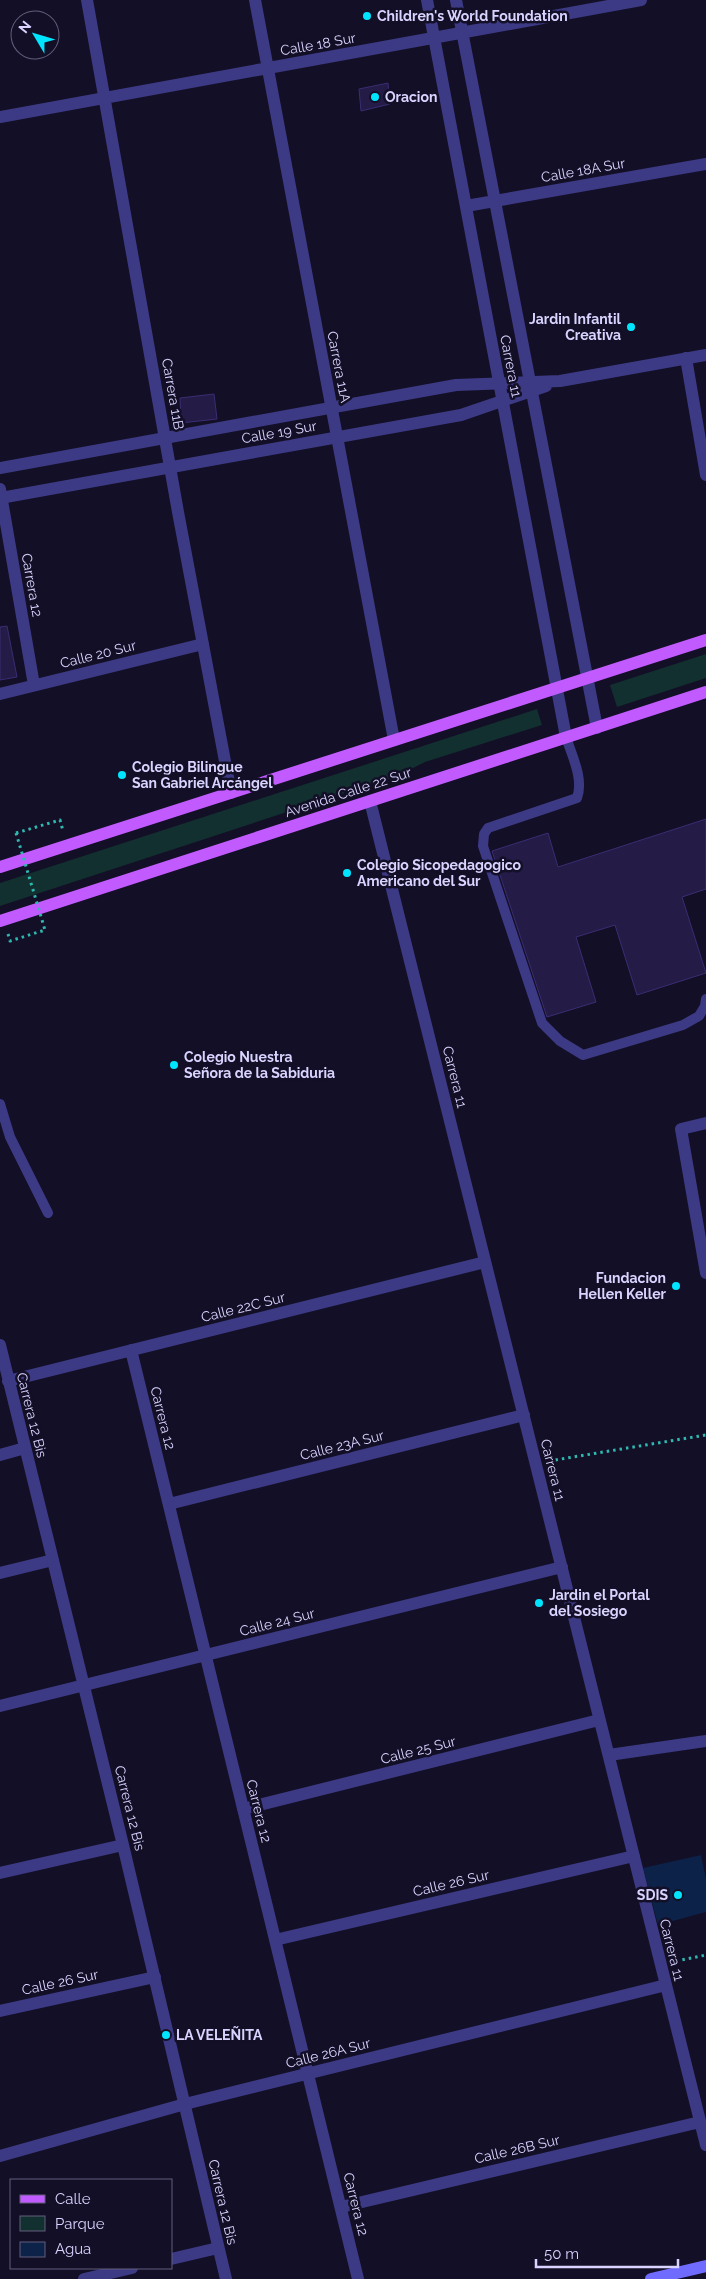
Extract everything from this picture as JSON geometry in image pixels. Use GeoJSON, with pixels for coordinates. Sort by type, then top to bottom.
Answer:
{"type":"FeatureCollection","features":[{"type":"Feature","properties":{"kind":"main road"},"geometry":{"type":"LineString","coordinates":[[0,868],[706,640]]}},
{"type":"Feature","properties":{"kind":"main road","name":"Avenida Calle 22 Sur"},"geometry":{"type":"LineString","coordinates":[[0,921],[706,692]]}},
{"type":"Feature","properties":{"kind":"main road"},"geometry":{"type":"LineString","coordinates":[[651,2279],[706,2266]]}},
{"type":"Feature","properties":{"kind":"street","name":"Carrera 11B"},"geometry":{"type":"LineString","coordinates":[[87,0],[170,467],[231,793]]}},
{"type":"Feature","properties":{"kind":"street","name":"Carrera 11A"},"geometry":{"type":"LineString","coordinates":[[255,0],[394,740]]}},
{"type":"Feature","properties":{"kind":"street","name":"Carrera 11"},"geometry":{"type":"LineString","coordinates":[[427,0],[566,738]]}},
{"type":"Feature","properties":{"kind":"street","name":"Carrera 11"},"geometry":{"type":"LineString","coordinates":[[456,0],[597,728]]}},
{"type":"Feature","properties":{"kind":"street","name":"Calle 18 Sur"},"geometry":{"type":"LineString","coordinates":[[0,116],[641,0]]}},
{"type":"Feature","properties":{"kind":"street","name":"Calle 18A Sur"},"geometry":{"type":"LineString","coordinates":[[466,206],[706,164]]}},
{"type":"Feature","properties":{"kind":"street","name":"Calle 19 Sur"},"geometry":{"type":"LineString","coordinates":[[0,468],[456,385],[499,384],[531,386],[706,354]]}},
{"type":"Feature","properties":{"kind":"street"},"geometry":{"type":"LineString","coordinates":[[686,358],[706,475]]}},
{"type":"Feature","properties":{"kind":"street","name":"Calle 19 Sur"},"geometry":{"type":"LineString","coordinates":[[0,495],[462,415],[502,400],[531,386]]}},
{"type":"Feature","properties":{"kind":"street","name":"Carrera 12"},"geometry":{"type":"LineString","coordinates":[[0,495],[34,685]]}},
{"type":"Feature","properties":{"kind":"street","name":"Calle 20 Sur"},"geometry":{"type":"LineString","coordinates":[[0,694],[203,644]]}},
{"type":"Feature","properties":{"kind":"street","name":"Carrera 11"},"geometry":{"type":"LineString","coordinates":[[370,801],[706,2145]]}},
{"type":"Feature","properties":{"kind":"street"},"geometry":{"type":"LineString","coordinates":[[706,1123],[682,1129],[706,1273]]}},
{"type":"Feature","properties":{"kind":"street","name":"Calle 22C Sur"},"geometry":{"type":"LineString","coordinates":[[8,1381],[486,1262]]}},
{"type":"Feature","properties":{"kind":"street","name":"Carrera 12 Bis"},"geometry":{"type":"LineString","coordinates":[[0,1346],[186,2104],[226,2279]]}},
{"type":"Feature","properties":{"kind":"street","name":"Carrera 12"},"geometry":{"type":"LineString","coordinates":[[131,1350],[358,2279]]}},
{"type":"Feature","properties":{"kind":"street","name":"Calle 23A Sur"},"geometry":{"type":"LineString","coordinates":[[168,1504],[524,1415]]}},
{"type":"Feature","properties":{"kind":"street"},"geometry":{"type":"LineString","coordinates":[[0,1455],[25,1448]]}},
{"type":"Feature","properties":{"kind":"street"},"geometry":{"type":"LineString","coordinates":[[0,1573],[53,1560]]}},
{"type":"Feature","properties":{"kind":"street","name":"Calle 24 Sur"},"geometry":{"type":"LineString","coordinates":[[0,1706],[562,1567]]}},
{"type":"Feature","properties":{"kind":"street","name":"Calle 25 Sur"},"geometry":{"type":"LineString","coordinates":[[243,1810],[600,1720]]}},
{"type":"Feature","properties":{"kind":"street"},"geometry":{"type":"LineString","coordinates":[[608,1756],[706,1741]]}},
{"type":"Feature","properties":{"kind":"street"},"geometry":{"type":"LineString","coordinates":[[0,1874],[123,1845]]}},
{"type":"Feature","properties":{"kind":"street","name":"Calle 26 Sur"},"geometry":{"type":"LineString","coordinates":[[276,1940],[634,1856]]}},
{"type":"Feature","properties":{"kind":"street","name":"Calle 26 Sur"},"geometry":{"type":"LineString","coordinates":[[0,2011],[155,1977]]}},
{"type":"Feature","properties":{"kind":"street","name":"Calle 26A Sur"},"geometry":{"type":"LineString","coordinates":[[0,2156],[186,2104],[666,1985]]}},
{"type":"Feature","properties":{"kind":"street","name":"Calle 26B Sur"},"geometry":{"type":"LineString","coordinates":[[341,2206],[700,2122]]}},
{"type":"Feature","properties":{"kind":"street"},"geometry":{"type":"LineString","coordinates":[[172,2259],[218,2248]]}},
{"type":"Feature","properties":{"kind":"street"},"geometry":{"type":"LineString","coordinates":[[84,2279],[128,2269]]}},
{"type":"Feature","properties":{"kind":"lane"},"geometry":{"type":"LineString","coordinates":[[566,738],[579,779],[580,790],[577,798],[488,828],[484,834],[483,846],[542,1023],[560,1040],[583,1055],[683,1025],[699,1016],[705,1006],[706,999]]}},
{"type":"Feature","properties":{"kind":"lane"},"geometry":{"type":"LineString","coordinates":[[0,1104],[10,1137],[48,1213]]}},
{"type":"Feature","properties":{"kind":"path"},"geometry":{"type":"LineString","coordinates":[[10,941],[45,930],[16,833],[60,820]]}},
{"type":"Feature","properties":{"kind":"path"},"geometry":{"type":"LineString","coordinates":[[536,1463],[706,1435]]}},
{"type":"Feature","properties":{"kind":"path"},"geometry":{"type":"LineString","coordinates":[[660,1964],[706,1955]]}},
{"type":"Feature","properties":{"kind":"green space"},"geometry":{"type":"Polygon","coordinates":[[[706,654],[706,678],[617,707],[610,685],[706,654]]]}},
{"type":"Feature","properties":{"kind":"green space"},"geometry":{"type":"Polygon","coordinates":[[[537,709],[542,725],[425,762],[397,776],[0,906],[0,883],[537,709]]]}},
{"type":"Feature","properties":{"kind":"water","name":"SDIS"},"geometry":{"type":"Polygon","coordinates":[[[701,1855],[706,1879],[706,1912],[658,1925],[643,1868],[701,1855]]]}},
{"type":"Feature","properties":{"kind":"building","name":"Oracion"},"geometry":{"type":"Polygon","coordinates":[[[388,83],[390,104],[361,111],[359,89],[388,83]]]}},
{"type":"Feature","properties":{"kind":"building"},"geometry":{"type":"Polygon","coordinates":[[[214,394],[217,419],[181,423],[180,398],[214,394]]]}},
{"type":"Feature","properties":{"kind":"building"},"geometry":{"type":"Polygon","coordinates":[[[7,626],[17,677],[0,680],[0,627],[7,626]]]}},
{"type":"Feature","properties":{"kind":"building"},"geometry":{"type":"Polygon","coordinates":[[[706,819],[706,889],[682,897],[706,973],[637,995],[615,925],[576,937],[596,1002],[547,1017],[492,851],[548,833],[558,867],[706,819]]]}},
{"type":"Feature","properties":{"kind":"place","name":"Children's World Foundation"},"geometry":{"type":"Point","coordinates":[367,16]}},
{"type":"Feature","properties":{"kind":"place","name":"Oracion"},"geometry":{"type":"Point","coordinates":[375,97]}},
{"type":"Feature","properties":{"kind":"place","name":"Jardin Infantil Creativa"},"geometry":{"type":"Point","coordinates":[631,327]}},
{"type":"Feature","properties":{"kind":"place","name":"Colegio Bilingue San Gabriel Arcángel"},"geometry":{"type":"Point","coordinates":[122,775]}},
{"type":"Feature","properties":{"kind":"place","name":"Colegio Sicopedagogico Americano del Sur"},"geometry":{"type":"Point","coordinates":[347,873]}},
{"type":"Feature","properties":{"kind":"place","name":"Colegio Nuestra Señora de la Sabiduria"},"geometry":{"type":"Point","coordinates":[174,1065]}},
{"type":"Feature","properties":{"kind":"place","name":"Fundacion Hellen Keller"},"geometry":{"type":"Point","coordinates":[676,1286]}},
{"type":"Feature","properties":{"kind":"place","name":"Jardin el Portal del Sosiego"},"geometry":{"type":"Point","coordinates":[539,1603]}},
{"type":"Feature","properties":{"kind":"place","name":"SDIS"},"geometry":{"type":"Point","coordinates":[678,1895]}},
{"type":"Feature","properties":{"kind":"place","name":"LA VELEÑITA"},"geometry":{"type":"Point","coordinates":[166,2035]}}]}
